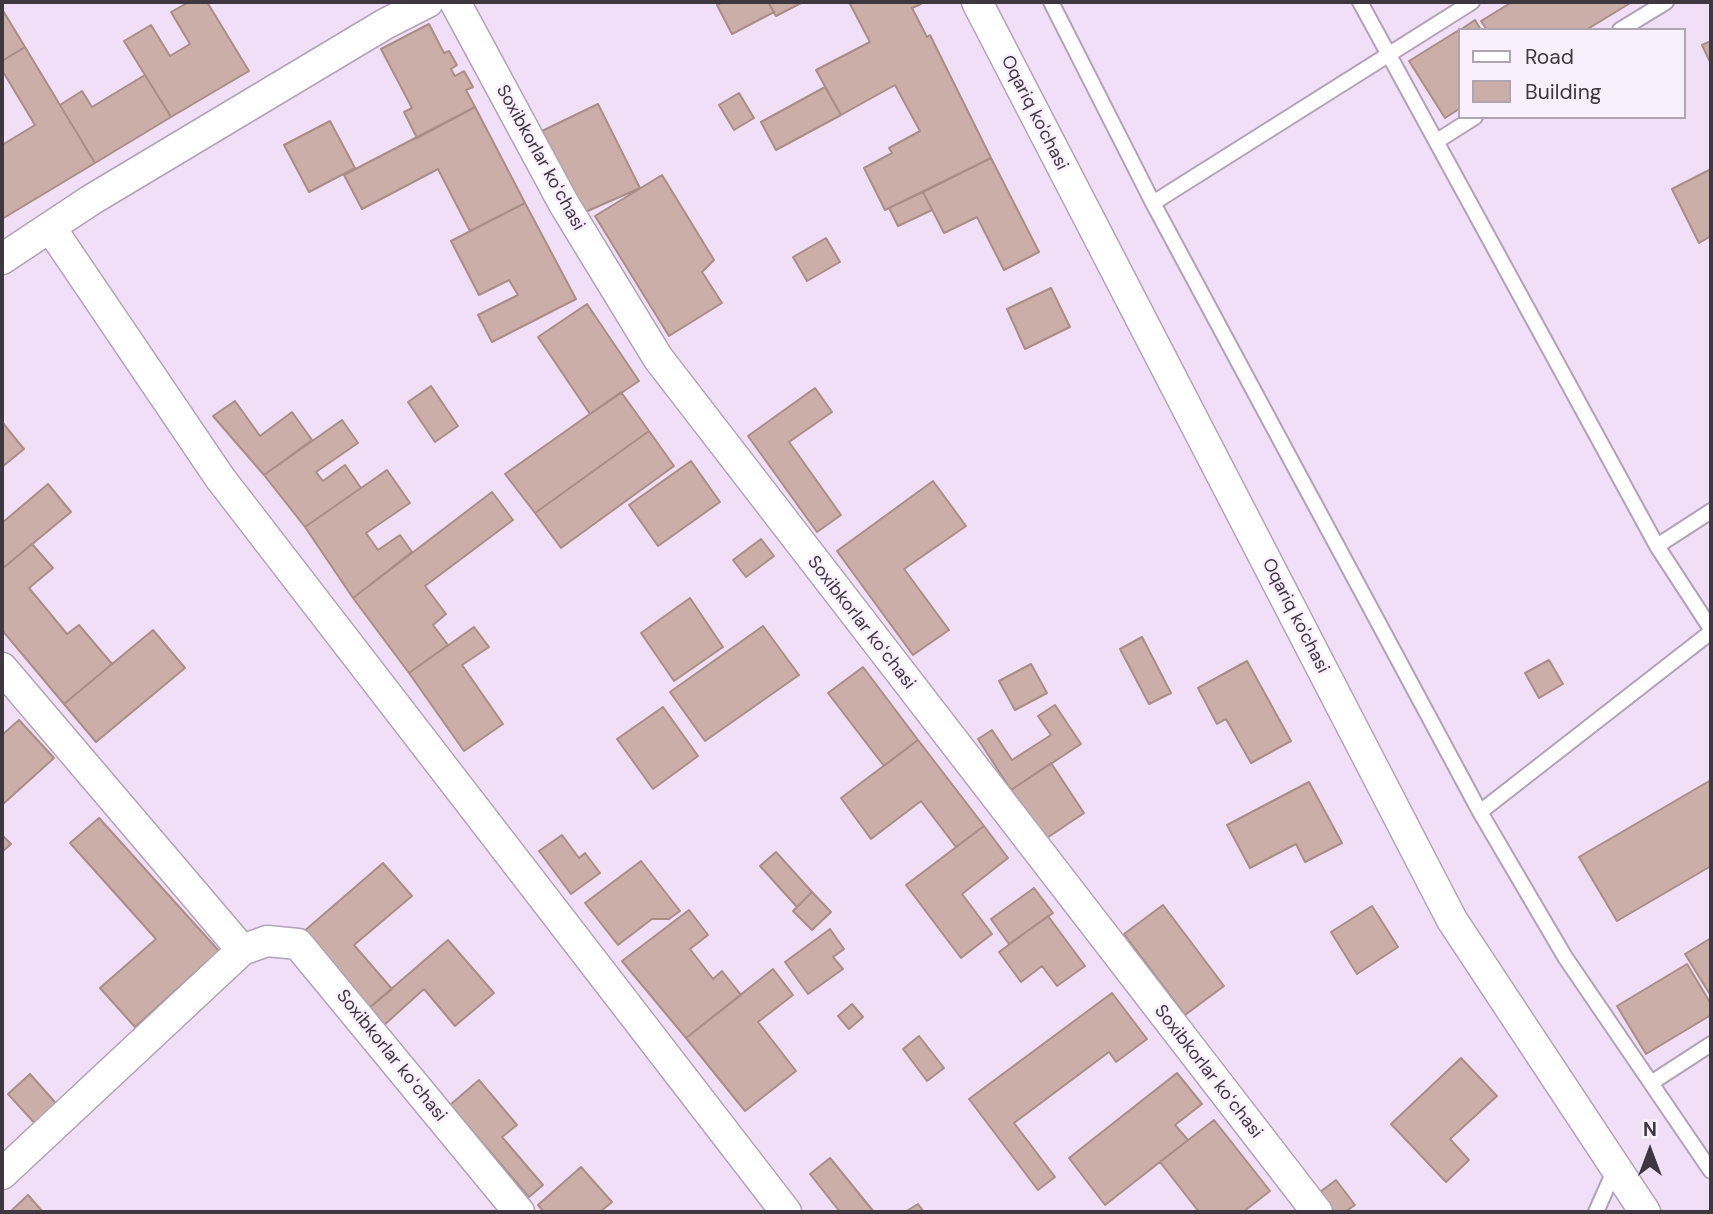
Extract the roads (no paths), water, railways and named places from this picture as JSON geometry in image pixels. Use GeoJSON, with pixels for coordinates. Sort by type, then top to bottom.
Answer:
{"type":"FeatureCollection","features":[{"type":"Feature","properties":{"kind":"street"},"geometry":{"type":"LineString","coordinates":[[2,259],[92,200],[384,24],[428,2]]}},
{"type":"Feature","properties":{"kind":"street","name":"Soxibkorlar koʻchasi"},"geometry":{"type":"LineString","coordinates":[[455,2],[564,204],[657,358],[1317,1212]]}},
{"type":"Feature","properties":{"kind":"street","name":"Oqariq ko'chasi"},"geometry":{"type":"LineString","coordinates":[[977,2],[1452,920],[1645,1212]]}},
{"type":"Feature","properties":{"kind":"street"},"geometry":{"type":"LineString","coordinates":[[50,227],[220,478],[786,1212]]}},
{"type":"Feature","properties":{"kind":"street"},"geometry":{"type":"LineString","coordinates":[[2,668],[11,700],[242,950]]}},
{"type":"Feature","properties":{"kind":"street","name":"Soxibkorlar koʻchasi"},"geometry":{"type":"LineString","coordinates":[[2,1174],[242,950],[267,941],[298,944],[519,1212]]}},
{"type":"Feature","properties":{"kind":"lane"},"geometry":{"type":"LineString","coordinates":[[1051,2],[1153,203],[1480,812],[1565,957],[1711,1171]]}},
{"type":"Feature","properties":{"kind":"lane"},"geometry":{"type":"LineString","coordinates":[[1360,2],[1657,546],[1711,631],[1480,812]]}},
{"type":"Feature","properties":{"kind":"lane"},"geometry":{"type":"LineString","coordinates":[[1153,203],[1472,2]]}},
{"type":"Feature","properties":{"kind":"lane"},"geometry":{"type":"LineString","coordinates":[[1623,28],[1666,2]]}},
{"type":"Feature","properties":{"kind":"lane"},"geometry":{"type":"LineString","coordinates":[[1437,141],[1472,119]]}},
{"type":"Feature","properties":{"kind":"lane"},"geometry":{"type":"LineString","coordinates":[[1657,546],[1711,511]]}},
{"type":"Feature","properties":{"kind":"lane"},"geometry":{"type":"LineString","coordinates":[[1651,1083],[1711,1044]]}},
{"type":"Feature","properties":{"kind":"lane"},"geometry":{"type":"LineString","coordinates":[[1596,1212],[1615,1169]]}}]}
